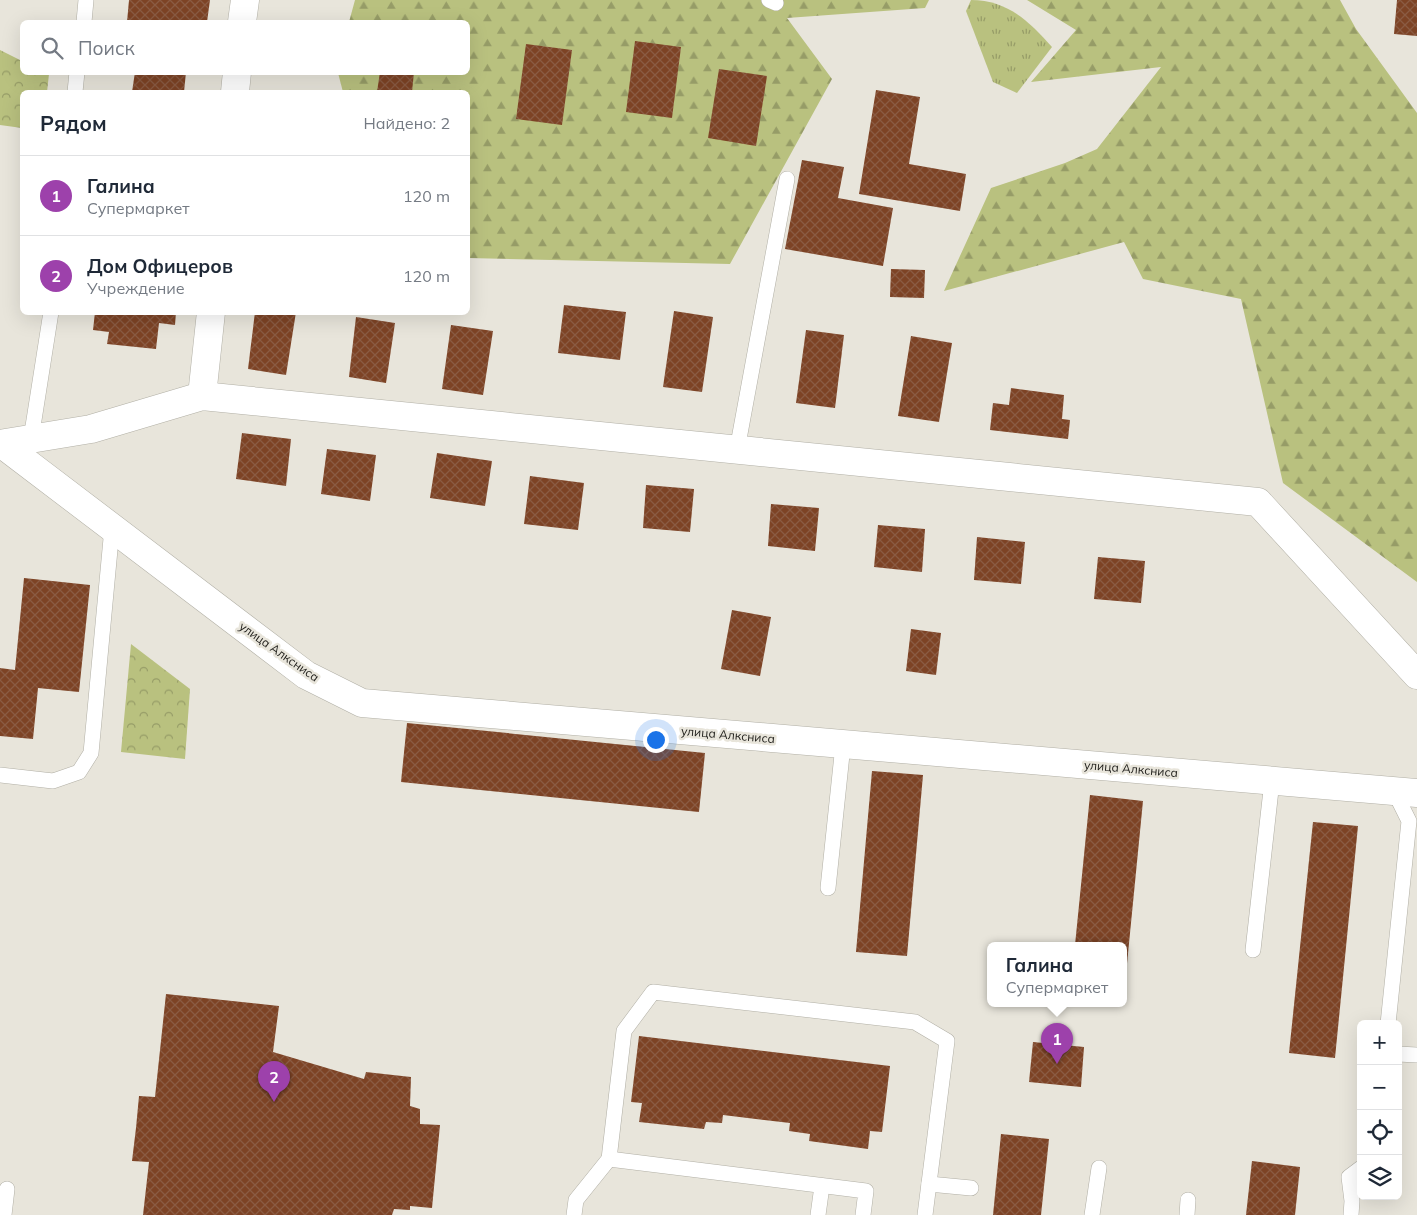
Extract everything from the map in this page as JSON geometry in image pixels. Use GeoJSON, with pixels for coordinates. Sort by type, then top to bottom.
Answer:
{"type":"FeatureCollection","features":[{"type":"Feature","properties":{"kind":"street"},"geometry":{"type":"LineString","coordinates":[[242,20],[245,0]]}},
{"type":"Feature","properties":{"kind":"street"},"geometry":{"type":"LineString","coordinates":[[235,90],[237,75]]}},
{"type":"Feature","properties":{"kind":"street"},"geometry":{"type":"LineString","coordinates":[[202,396],[211,315]]}},
{"type":"Feature","properties":{"kind":"street","name":"улица Алксниса"},"geometry":{"type":"LineString","coordinates":[[1,444],[91,429],[202,396],[1258,502],[1417,674]]}},
{"type":"Feature","properties":{"kind":"street","name":"улица Алксниса"},"geometry":{"type":"LineString","coordinates":[[1,444],[306,675],[362,704],[1406,792]]}},
{"type":"Feature","properties":{"kind":"lane"},"geometry":{"type":"LineString","coordinates":[[84,20],[86,0]]}},
{"type":"Feature","properties":{"kind":"lane"},"geometry":{"type":"LineString","coordinates":[[75,90],[77,75]]}},
{"type":"Feature","properties":{"kind":"lane"},"geometry":{"type":"LineString","coordinates":[[737,450],[787,180]]}},
{"type":"Feature","properties":{"kind":"lane"},"geometry":{"type":"LineString","coordinates":[[31,438],[51,315]]}},
{"type":"Feature","properties":{"kind":"lane"},"geometry":{"type":"LineString","coordinates":[[0,775],[53,781],[79,772],[91,753],[112,528]]}},
{"type":"Feature","properties":{"kind":"lane"},"geometry":{"type":"LineString","coordinates":[[828,888],[843,745]]}},
{"type":"Feature","properties":{"kind":"lane"},"geometry":{"type":"LineString","coordinates":[[1253,950],[1272,781]]}},
{"type":"Feature","properties":{"kind":"lane"},"geometry":{"type":"LineString","coordinates":[[1388,1020],[1409,821],[1406,792]]}},
{"type":"Feature","properties":{"kind":"lane"},"geometry":{"type":"LineString","coordinates":[[574,1215],[576,1200],[609,1159],[624,1031],[653,992],[914,1022],[947,1041],[925,1215]]}},
{"type":"Feature","properties":{"kind":"lane"},"geometry":{"type":"LineString","coordinates":[[1402,1054],[1417,1055]]}},
{"type":"Feature","properties":{"kind":"lane"},"geometry":{"type":"LineString","coordinates":[[609,1159],[866,1191],[863,1215]]}},
{"type":"Feature","properties":{"kind":"lane"},"geometry":{"type":"LineString","coordinates":[[1092,1215],[1099,1168]]}},
{"type":"Feature","properties":{"kind":"lane"},"geometry":{"type":"LineString","coordinates":[[1351,1215],[1352,1201],[1349,1177],[1357,1171]]}},
{"type":"Feature","properties":{"kind":"lane"},"geometry":{"type":"LineString","coordinates":[[929,1184],[971,1188]]}},
{"type":"Feature","properties":{"kind":"lane"},"geometry":{"type":"LineString","coordinates":[[818,1215],[822,1186]]}},
{"type":"Feature","properties":{"kind":"lane"},"geometry":{"type":"LineString","coordinates":[[4,1215],[7,1189]]}},
{"type":"Feature","properties":{"kind":"green space"},"geometry":{"type":"Polygon","coordinates":[[[355,0],[929,0],[925,8],[787,18],[832,79],[730,264],[470,258],[470,90],[342,90],[339,75],[470,75],[470,20],[350,20],[355,0]]]}},
{"type":"Feature","properties":{"kind":"green space"},"geometry":{"type":"Polygon","coordinates":[[[971,0],[984,1],[1006,8],[1026,21],[1052,47],[1017,93],[993,82],[966,11],[971,0]]]}},
{"type":"Feature","properties":{"kind":"green space"},"geometry":{"type":"Polygon","coordinates":[[[1027,0],[1340,0],[1356,29],[1417,113],[1417,582],[1283,483],[1241,299],[1143,279],[1124,242],[944,291],[991,188],[1065,163],[1097,149],[1161,67],[1031,82],[1076,30],[1027,0]]]}},
{"type":"Feature","properties":{"kind":"green space"},"geometry":{"type":"Polygon","coordinates":[[[0,50],[20,60],[20,75],[49,75],[47,90],[20,90],[20,128],[0,125],[0,50]]]}},
{"type":"Feature","properties":{"kind":"green space"},"geometry":{"type":"Polygon","coordinates":[[[131,644],[190,689],[185,759],[121,752],[131,644]]]}},
{"type":"Feature","properties":{"kind":"building"},"geometry":{"type":"Polygon","coordinates":[[[129,0],[210,0],[207,20],[127,20],[129,0]]]}},
{"type":"Feature","properties":{"kind":"building"},"geometry":{"type":"Polygon","coordinates":[[[1397,0],[1417,0],[1417,36],[1394,34],[1397,0]]]}},
{"type":"Feature","properties":{"kind":"building"},"geometry":{"type":"Polygon","coordinates":[[[635,41],[681,47],[672,118],[626,112],[635,41]]]}},
{"type":"Feature","properties":{"kind":"building"},"geometry":{"type":"Polygon","coordinates":[[[526,44],[572,50],[562,125],[516,119],[526,44]]]}},
{"type":"Feature","properties":{"kind":"building"},"geometry":{"type":"Polygon","coordinates":[[[719,69],[767,76],[756,146],[708,138],[719,69]]]}},
{"type":"Feature","properties":{"kind":"building"},"geometry":{"type":"Polygon","coordinates":[[[135,75],[186,75],[184,90],[132,90],[135,75]]]}},
{"type":"Feature","properties":{"kind":"building"},"geometry":{"type":"Polygon","coordinates":[[[380,75],[414,75],[412,90],[377,90],[380,75]]]}},
{"type":"Feature","properties":{"kind":"building"},"geometry":{"type":"Polygon","coordinates":[[[876,90],[920,97],[909,164],[966,174],[960,211],[859,194],[876,90]]]}},
{"type":"Feature","properties":{"kind":"building"},"geometry":{"type":"Polygon","coordinates":[[[802,160],[844,167],[838,198],[893,208],[883,266],[785,249],[802,160]]]}},
{"type":"Feature","properties":{"kind":"building"},"geometry":{"type":"Polygon","coordinates":[[[891,269],[925,270],[924,298],[890,297],[891,269]]]}},
{"type":"Feature","properties":{"kind":"building"},"geometry":{"type":"Polygon","coordinates":[[[564,305],[626,312],[620,360],[558,353],[564,305]]]}},
{"type":"Feature","properties":{"kind":"building"},"geometry":{"type":"Polygon","coordinates":[[[674,311],[713,317],[702,392],[663,387],[674,311]]]}},
{"type":"Feature","properties":{"kind":"building"},"geometry":{"type":"Polygon","coordinates":[[[95,315],[176,315],[175,325],[159,323],[156,349],[107,344],[109,332],[93,330],[95,315]]]}},
{"type":"Feature","properties":{"kind":"building"},"geometry":{"type":"Polygon","coordinates":[[[255,315],[296,315],[286,375],[248,369],[255,315]]]}},
{"type":"Feature","properties":{"kind":"building"},"geometry":{"type":"Polygon","coordinates":[[[356,317],[395,323],[386,383],[349,377],[356,317]]]}},
{"type":"Feature","properties":{"kind":"building"},"geometry":{"type":"Polygon","coordinates":[[[451,325],[493,331],[483,395],[442,389],[451,325]]]}},
{"type":"Feature","properties":{"kind":"building"},"geometry":{"type":"Polygon","coordinates":[[[806,330],[844,335],[835,408],[796,403],[806,330]]]}},
{"type":"Feature","properties":{"kind":"building"},"geometry":{"type":"Polygon","coordinates":[[[911,336],[952,343],[939,422],[898,416],[911,336]]]}},
{"type":"Feature","properties":{"kind":"building"},"geometry":{"type":"Polygon","coordinates":[[[1011,388],[1064,395],[1062,419],[1070,420],[1068,439],[990,430],[993,403],[1009,405],[1011,388]]]}},
{"type":"Feature","properties":{"kind":"building"},"geometry":{"type":"Polygon","coordinates":[[[242,433],[291,439],[286,486],[236,479],[242,433]]]}},
{"type":"Feature","properties":{"kind":"building"},"geometry":{"type":"Polygon","coordinates":[[[327,449],[376,455],[370,501],[321,494],[327,449]]]}},
{"type":"Feature","properties":{"kind":"building"},"geometry":{"type":"Polygon","coordinates":[[[437,453],[492,461],[485,506],[430,498],[437,453]]]}},
{"type":"Feature","properties":{"kind":"building"},"geometry":{"type":"Polygon","coordinates":[[[530,476],[584,483],[578,530],[524,524],[530,476]]]}},
{"type":"Feature","properties":{"kind":"building"},"geometry":{"type":"Polygon","coordinates":[[[646,485],[694,489],[690,532],[643,528],[646,485]]]}},
{"type":"Feature","properties":{"kind":"building"},"geometry":{"type":"Polygon","coordinates":[[[771,504],[819,508],[815,551],[768,546],[771,504]]]}},
{"type":"Feature","properties":{"kind":"building"},"geometry":{"type":"Polygon","coordinates":[[[878,525],[925,529],[922,572],[874,567],[878,525]]]}},
{"type":"Feature","properties":{"kind":"building"},"geometry":{"type":"Polygon","coordinates":[[[977,537],[1025,542],[1021,584],[974,580],[977,537]]]}},
{"type":"Feature","properties":{"kind":"building"},"geometry":{"type":"Polygon","coordinates":[[[1098,557],[1145,561],[1141,603],[1094,599],[1098,557]]]}},
{"type":"Feature","properties":{"kind":"building"},"geometry":{"type":"Polygon","coordinates":[[[24,578],[90,585],[79,692],[38,688],[33,739],[0,736],[0,668],[15,670],[24,578]]]}},
{"type":"Feature","properties":{"kind":"building"},"geometry":{"type":"Polygon","coordinates":[[[732,610],[771,617],[760,676],[721,669],[732,610]]]}},
{"type":"Feature","properties":{"kind":"building"},"geometry":{"type":"Polygon","coordinates":[[[911,629],[941,633],[936,675],[906,671],[911,629]]]}},
{"type":"Feature","properties":{"kind":"building"},"geometry":{"type":"Polygon","coordinates":[[[407,723],[705,753],[699,812],[401,782],[407,723]]]}},
{"type":"Feature","properties":{"kind":"building"},"geometry":{"type":"Polygon","coordinates":[[[872,771],[923,775],[907,956],[856,952],[872,771]]]}},
{"type":"Feature","properties":{"kind":"building"},"geometry":{"type":"Polygon","coordinates":[[[1090,795],[1143,801],[1127,964],[1127,942],[1075,942],[1090,795]]]}},
{"type":"Feature","properties":{"kind":"building"},"geometry":{"type":"Polygon","coordinates":[[[1313,822],[1358,826],[1335,1058],[1289,1053],[1313,822]]]}},
{"type":"Feature","properties":{"kind":"building"},"geometry":{"type":"Polygon","coordinates":[[[166,994],[279,1006],[273,1052],[364,1079],[366,1072],[411,1077],[410,1106],[420,1109],[420,1124],[440,1125],[432,1208],[410,1206],[410,1210],[394,1209],[392,1215],[143,1215],[149,1162],[132,1161],[139,1096],[155,1097],[166,994]]]}},
{"type":"Feature","properties":{"kind":"building"},"geometry":{"type":"Polygon","coordinates":[[[639,1036],[890,1066],[882,1132],[870,1131],[868,1149],[809,1141],[810,1134],[789,1131],[790,1123],[723,1115],[722,1123],[706,1122],[704,1129],[639,1122],[642,1103],[631,1102],[639,1036]]]}},
{"type":"Feature","properties":{"kind":"building"},"geometry":{"type":"Polygon","coordinates":[[[1033,1042],[1084,1047],[1081,1087],[1029,1082],[1033,1042]]]}},
{"type":"Feature","properties":{"kind":"building"},"geometry":{"type":"Polygon","coordinates":[[[1001,1134],[1049,1139],[1041,1215],[993,1215],[1001,1134]]]}},
{"type":"Feature","properties":{"kind":"building"},"geometry":{"type":"Polygon","coordinates":[[[1252,1161],[1300,1167],[1295,1215],[1246,1215],[1252,1161]]]}},
{"type":"Feature","properties":{"kind":"place","name":"Галина"},"geometry":{"type":"Point","coordinates":[1057,1064]}},
{"type":"Feature","properties":{"kind":"place","name":"Дом Офицеров"},"geometry":{"type":"Point","coordinates":[274,1102]}}]}
